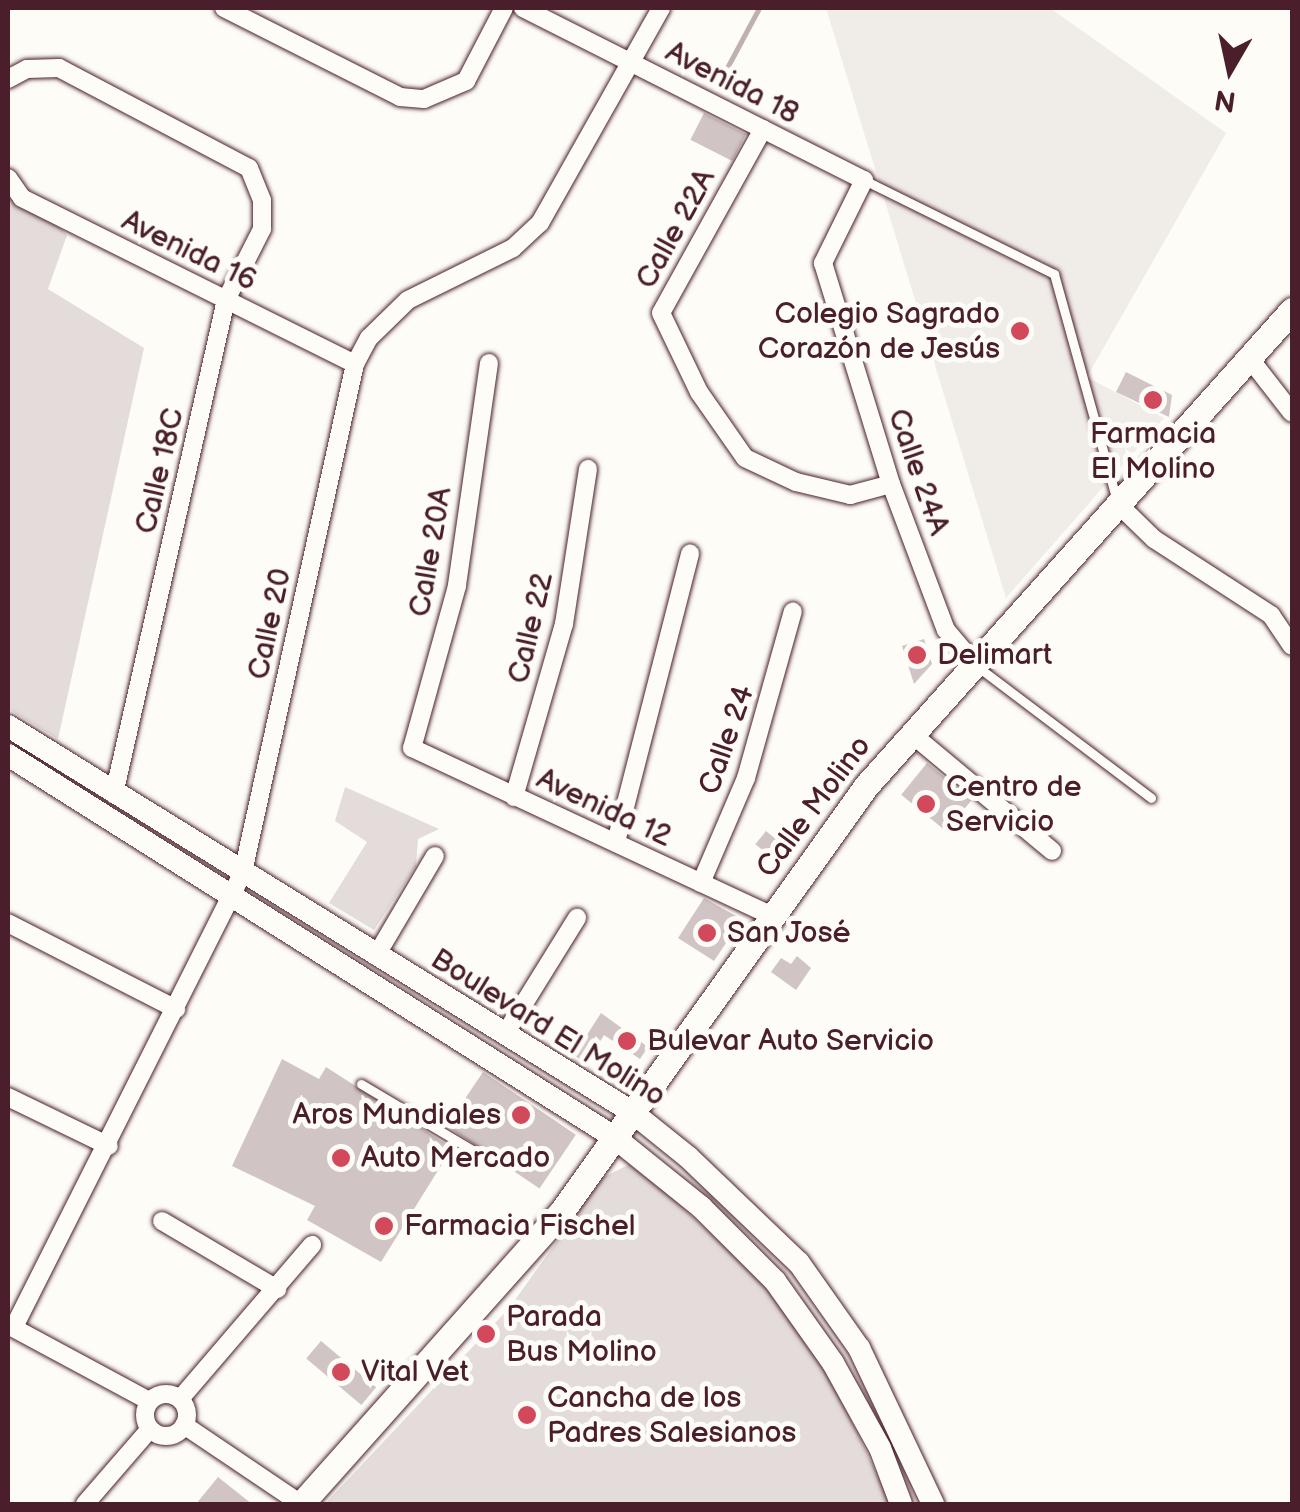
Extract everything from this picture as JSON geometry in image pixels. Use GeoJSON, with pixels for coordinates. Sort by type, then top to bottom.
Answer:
{"type":"FeatureCollection","features":[{"type":"Feature","properties":{"kind":"main road","name":"Calle Molino"},"geometry":{"type":"LineString","coordinates":[[301,1504],[562,1211],[866,786],[1292,310]]}},
{"type":"Feature","properties":{"kind":"street"},"geometry":{"type":"LineString","coordinates":[[224,8],[400,97],[424,99],[466,80],[504,8]]}},
{"type":"Feature","properties":{"kind":"street","name":"Avenida 18"},"geometry":{"type":"LineString","coordinates":[[522,8],[864,180]]}},
{"type":"Feature","properties":{"kind":"street","name":"Calle 20"},"geometry":{"type":"LineString","coordinates":[[11,1326],[109,1146],[243,872],[355,364],[369,338],[408,300],[513,248],[540,224],[661,8]]}},
{"type":"Feature","properties":{"kind":"street","name":"Calle 18C"},"geometry":{"type":"LineString","coordinates":[[8,79],[27,70],[59,68],[248,168],[262,201],[262,228],[226,300],[114,794]]}},
{"type":"Feature","properties":{"kind":"street","name":"Calle 22A"},"geometry":{"type":"LineString","coordinates":[[763,129],[661,313],[699,392],[744,458],[796,482],[850,495],[891,484]]}},
{"type":"Feature","properties":{"kind":"street","name":"Avenida 16"},"geometry":{"type":"LineString","coordinates":[[8,178],[22,198],[355,364]]}},
{"type":"Feature","properties":{"kind":"street","name":"Calle 24A"},"geometry":{"type":"LineString","coordinates":[[864,180],[823,263],[891,484],[946,630],[974,663]]}},
{"type":"Feature","properties":{"kind":"street"},"geometry":{"type":"LineString","coordinates":[[1250,359],[1292,413]]}},
{"type":"Feature","properties":{"kind":"street","name":"Calle 20A"},"geometry":{"type":"LineString","coordinates":[[412,748],[457,586],[489,363]]}},
{"type":"Feature","properties":{"kind":"street","name":"Calle 22"},"geometry":{"type":"LineString","coordinates":[[514,797],[564,624],[588,470]]}},
{"type":"Feature","properties":{"kind":"street"},"geometry":{"type":"LineString","coordinates":[[1118,504],[1154,538],[1271,615],[1292,646]]}},
{"type":"Feature","properties":{"kind":"street"},"geometry":{"type":"LineString","coordinates":[[616,842],[690,553]]}},
{"type":"Feature","properties":{"kind":"street","name":"Calle 24"},"geometry":{"type":"LineString","coordinates":[[701,883],[746,778],[793,611]]}},
{"type":"Feature","properties":{"kind":"street","name":"Boulevard El Molino"},"geometry":{"type":"LineString","coordinates":[[8,726],[632,1112],[688,1157],[810,1278],[859,1348],[933,1504]]}},
{"type":"Feature","properties":{"kind":"street"},"geometry":{"type":"LineString","coordinates":[[912,735],[1052,851]]}},
{"type":"Feature","properties":{"kind":"street","name":"Avenida 12"},"geometry":{"type":"LineString","coordinates":[[412,748],[772,916]]}},
{"type":"Feature","properties":{"kind":"street","name":"Boulevard El Molino"},"geometry":{"type":"LineString","coordinates":[[8,754],[614,1137],[669,1180],[774,1281],[804,1322],[880,1448],[901,1504]]}},
{"type":"Feature","properties":{"kind":"street"},"geometry":{"type":"LineString","coordinates":[[376,956],[435,856]]}},
{"type":"Feature","properties":{"kind":"street"},"geometry":{"type":"LineString","coordinates":[[506,1034],[577,918]]}},
{"type":"Feature","properties":{"kind":"street"},"geometry":{"type":"LineString","coordinates":[[8,924],[176,1010]]}},
{"type":"Feature","properties":{"kind":"street"},"geometry":{"type":"LineString","coordinates":[[8,1096],[109,1146]]}},
{"type":"Feature","properties":{"kind":"street"},"geometry":{"type":"LineString","coordinates":[[669,1180],[688,1157]]}},
{"type":"Feature","properties":{"kind":"street"},"geometry":{"type":"LineString","coordinates":[[162,1221],[277,1289]]}},
{"type":"Feature","properties":{"kind":"street"},"geometry":{"type":"LineString","coordinates":[[301,1504],[184,1426],[180,1399],[312,1245]]}},
{"type":"Feature","properties":{"kind":"street"},"geometry":{"type":"LineString","coordinates":[[11,1326],[149,1401],[170,1394],[180,1399]]}},
{"type":"Feature","properties":{"kind":"street"},"geometry":{"type":"LineString","coordinates":[[85,1504],[150,1429],[149,1401]]}},
{"type":"Feature","properties":{"kind":"street"},"geometry":{"type":"LineString","coordinates":[[150,1429],[168,1436],[184,1426]]}},
{"type":"Feature","properties":{"kind":"lane"},"geometry":{"type":"LineString","coordinates":[[864,180],[1054,274],[1118,504]]}},
{"type":"Feature","properties":{"kind":"lane"},"geometry":{"type":"LineString","coordinates":[[974,663],[1151,798]]}},
{"type":"Feature","properties":{"kind":"lane"},"geometry":{"type":"LineString","coordinates":[[361,1084],[477,1153]]}},
{"type":"Feature","properties":{"kind":"shaded area","name":"Colegio Sagrado Corazón de Jesús"},"geometry":{"type":"Polygon","coordinates":[[[826,8],[1050,8],[1226,133],[1087,377],[1164,418],[1006,598],[826,8]]]}},
{"type":"Feature","properties":{"kind":"shaded area"},"geometry":{"type":"Polygon","coordinates":[[[8,179],[67,235],[48,289],[144,348],[58,739],[8,709],[8,179]]]}},
{"type":"Feature","properties":{"kind":"shaded area"},"geometry":{"type":"Polygon","coordinates":[[[345,787],[439,829],[418,839],[416,866],[374,930],[329,903],[367,842],[335,821],[345,787]]]}},
{"type":"Feature","properties":{"kind":"shaded area"},"geometry":{"type":"Polygon","coordinates":[[[634,1162],[757,1277],[828,1371],[891,1504],[325,1504],[510,1307],[602,1178],[634,1162]]]}},
{"type":"Feature","properties":{"kind":"building"},"geometry":{"type":"Polygon","coordinates":[[[704,113],[746,134],[732,161],[690,140],[704,113]]]}},
{"type":"Feature","properties":{"kind":"building","name":"Farmacia El Molino"},"geometry":{"type":"Polygon","coordinates":[[[1126,372],[1172,395],[1169,417],[1116,392],[1126,372]]]}},
{"type":"Feature","properties":{"kind":"building","name":"Delimart"},"geometry":{"type":"Polygon","coordinates":[[[924,639],[932,664],[914,684],[902,646],[924,639]]]}},
{"type":"Feature","properties":{"kind":"building"},"geometry":{"type":"Polygon","coordinates":[[[927,763],[972,800],[946,831],[901,795],[927,763]]]}},
{"type":"Feature","properties":{"kind":"building"},"geometry":{"type":"Polygon","coordinates":[[[766,831],[791,851],[780,864],[755,844],[766,831]]]}},
{"type":"Feature","properties":{"kind":"building","name":"San José"},"geometry":{"type":"Polygon","coordinates":[[[704,898],[736,916],[736,928],[714,961],[678,938],[704,898]]]}},
{"type":"Feature","properties":{"kind":"building"},"geometry":{"type":"Polygon","coordinates":[[[797,956],[811,968],[796,990],[771,972],[781,958],[791,964],[797,956]]]}},
{"type":"Feature","properties":{"kind":"building","name":"Bulevar Auto Servicio"},"geometry":{"type":"Polygon","coordinates":[[[601,1013],[648,1047],[640,1059],[604,1035],[587,1064],[574,1055],[601,1013]]]}},
{"type":"Feature","properties":{"kind":"building","name":"Auto Mercado"},"geometry":{"type":"Polygon","coordinates":[[[282,1059],[319,1079],[326,1067],[452,1148],[381,1262],[307,1220],[315,1206],[232,1166],[282,1059]]]}},
{"type":"Feature","properties":{"kind":"building"},"geometry":{"type":"Polygon","coordinates":[[[483,1072],[576,1135],[540,1189],[447,1126],[483,1072]]]}},
{"type":"Feature","properties":{"kind":"building","name":"Vital Vet"},"geometry":{"type":"Polygon","coordinates":[[[321,1341],[376,1387],[361,1405],[306,1359],[321,1341]]]}},
{"type":"Feature","properties":{"kind":"building"},"geometry":{"type":"Polygon","coordinates":[[[218,1477],[252,1504],[196,1504],[218,1477]]]}},
{"type":"Feature","properties":{"kind":"waterway"},"geometry":{"type":"LineString","coordinates":[[722,77],[759,8]]}},
{"type":"Feature","properties":{"kind":"place","name":"Colegio Sagrado Corazón de Jesús"},"geometry":{"type":"Point","coordinates":[1020,331]}},
{"type":"Feature","properties":{"kind":"place","name":"Farmacia El Molino"},"geometry":{"type":"Point","coordinates":[1153,400]}},
{"type":"Feature","properties":{"kind":"place","name":"Delimart"},"geometry":{"type":"Point","coordinates":[917,655]}},
{"type":"Feature","properties":{"kind":"place","name":"Centro de Servicio"},"geometry":{"type":"Point","coordinates":[926,804]}},
{"type":"Feature","properties":{"kind":"place","name":"San José"},"geometry":{"type":"Point","coordinates":[707,933]}},
{"type":"Feature","properties":{"kind":"place","name":"Bulevar Auto Servicio"},"geometry":{"type":"Point","coordinates":[627,1041]}},
{"type":"Feature","properties":{"kind":"place","name":"Aros Mundiales"},"geometry":{"type":"Point","coordinates":[521,1115]}},
{"type":"Feature","properties":{"kind":"place","name":"Auto Mercado"},"geometry":{"type":"Point","coordinates":[341,1158]}},
{"type":"Feature","properties":{"kind":"place","name":"Farmacia Fischel"},"geometry":{"type":"Point","coordinates":[384,1226]}},
{"type":"Feature","properties":{"kind":"place","name":"Parada Bus Molino"},"geometry":{"type":"Point","coordinates":[486,1334]}},
{"type":"Feature","properties":{"kind":"place","name":"Vital Vet"},"geometry":{"type":"Point","coordinates":[341,1372]}},
{"type":"Feature","properties":{"kind":"place","name":"Cancha de los Padres Salesianos"},"geometry":{"type":"Point","coordinates":[527,1415]}}]}
